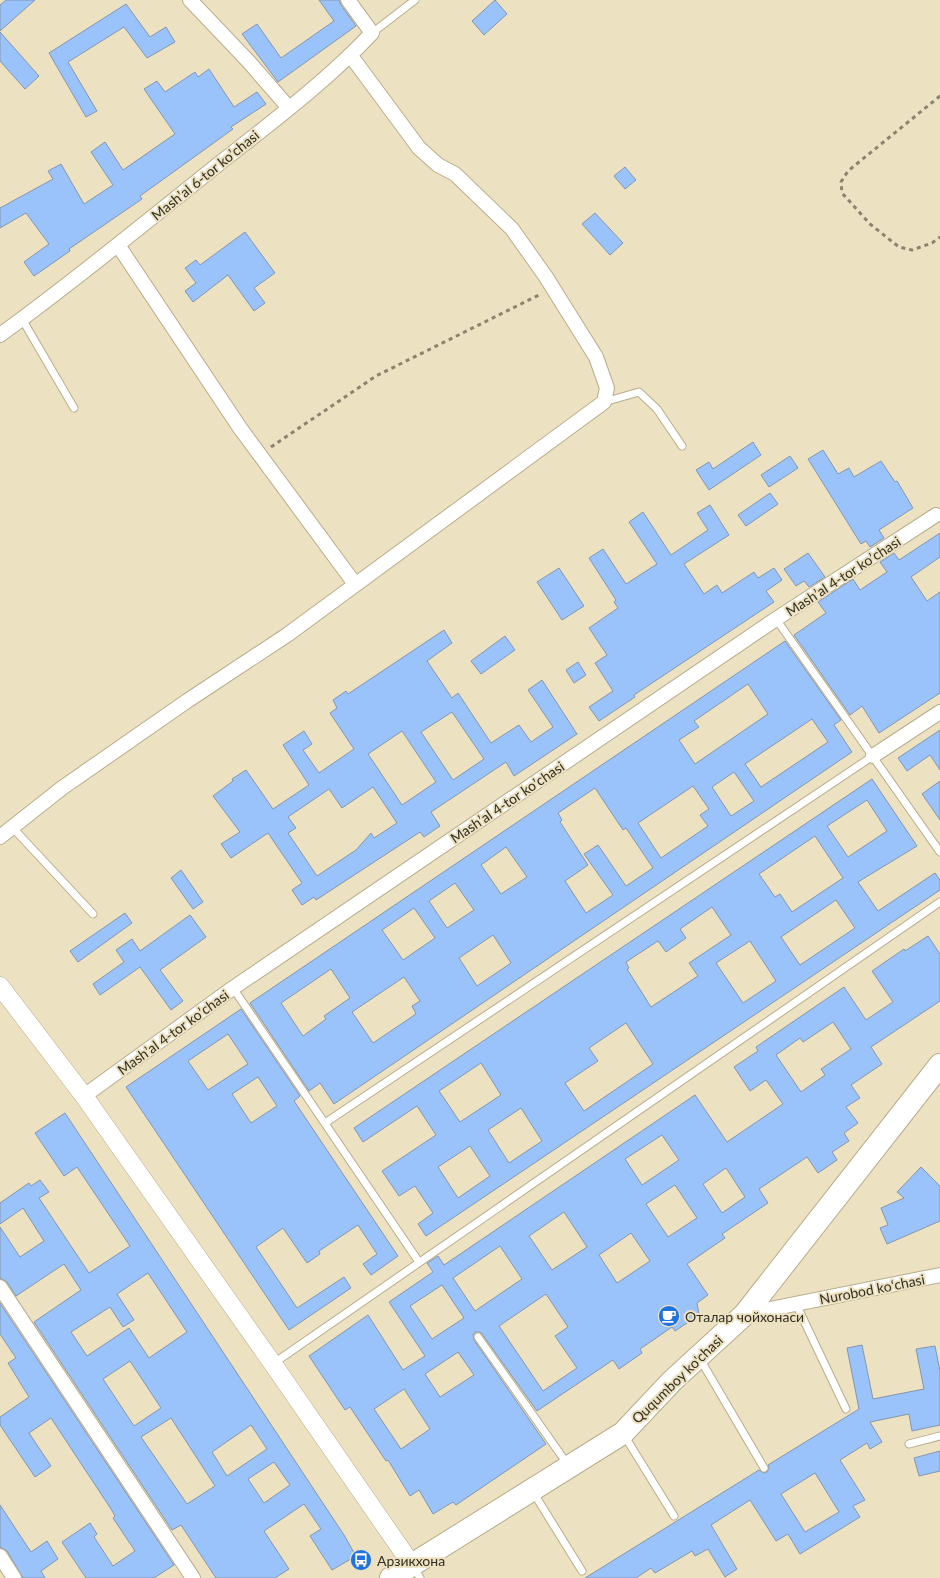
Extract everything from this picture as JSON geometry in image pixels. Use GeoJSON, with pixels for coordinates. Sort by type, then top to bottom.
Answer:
{"type":"FeatureCollection","features":[{"type":"Feature","properties":{"kind":"main road","name":"Ququmboy ko'chasi"},"geometry":{"type":"LineString","coordinates":[[391,1578],[416,1572],[531,1489],[623,1433],[672,1381],[745,1314],[940,1065]]}},
{"type":"Feature","properties":{"kind":"street"},"geometry":{"type":"LineString","coordinates":[[190,0],[249,62],[289,108]]}},
{"type":"Feature","properties":{"kind":"street"},"geometry":{"type":"LineString","coordinates":[[348,0],[372,33]]}},
{"type":"Feature","properties":{"kind":"street","name":"Mashʼal 6-tor koʼchasi"},"geometry":{"type":"LineString","coordinates":[[0,335],[118,245],[289,108],[351,56],[372,33]]}},
{"type":"Feature","properties":{"kind":"street"},"geometry":{"type":"LineString","coordinates":[[0,837],[62,788],[187,701],[287,635],[604,402],[607,388],[596,357],[553,288],[512,229],[455,174],[438,165],[419,148],[351,56]]}},
{"type":"Feature","properties":{"kind":"street"},"geometry":{"type":"LineString","coordinates":[[118,245],[240,428],[355,584]]}},
{"type":"Feature","properties":{"kind":"street","name":"Mashʼal 4-tor koʼchasi"},"geometry":{"type":"LineString","coordinates":[[84,1096],[233,988],[776,619],[936,516]]}},
{"type":"Feature","properties":{"kind":"street"},"geometry":{"type":"LineString","coordinates":[[873,756],[940,712]]}},
{"type":"Feature","properties":{"kind":"street"},"geometry":{"type":"LineString","coordinates":[[0,986],[84,1096],[273,1364],[416,1572]]}},
{"type":"Feature","properties":{"kind":"street","name":"Nurobod koʻchasi"},"geometry":{"type":"LineString","coordinates":[[745,1314],[940,1275]]}},
{"type":"Feature","properties":{"kind":"street"},"geometry":{"type":"LineString","coordinates":[[0,1287],[193,1578]]}},
{"type":"Feature","properties":{"kind":"street"},"geometry":{"type":"LineString","coordinates":[[0,1556],[14,1578]]}},
{"type":"Feature","properties":{"kind":"lane"},"geometry":{"type":"LineString","coordinates":[[372,33],[415,0]]}},
{"type":"Feature","properties":{"kind":"lane"},"geometry":{"type":"LineString","coordinates":[[22,319],[74,408]]}},
{"type":"Feature","properties":{"kind":"lane"},"geometry":{"type":"LineString","coordinates":[[604,402],[639,392],[657,408],[682,446]]}},
{"type":"Feature","properties":{"kind":"lane"},"geometry":{"type":"LineString","coordinates":[[776,619],[940,852]]}},
{"type":"Feature","properties":{"kind":"lane"},"geometry":{"type":"LineString","coordinates":[[326,1123],[873,756]]}},
{"type":"Feature","properties":{"kind":"lane"},"geometry":{"type":"LineString","coordinates":[[12,828],[93,914]]}},
{"type":"Feature","properties":{"kind":"lane"},"geometry":{"type":"LineString","coordinates":[[273,1364],[940,902]]}},
{"type":"Feature","properties":{"kind":"lane"},"geometry":{"type":"LineString","coordinates":[[233,988],[419,1262]]}},
{"type":"Feature","properties":{"kind":"lane"},"geometry":{"type":"LineString","coordinates":[[796,1304],[846,1409]]}},
{"type":"Feature","properties":{"kind":"lane"},"geometry":{"type":"LineString","coordinates":[[478,1336],[569,1467]]}},
{"type":"Feature","properties":{"kind":"lane"},"geometry":{"type":"LineString","coordinates":[[699,1356],[764,1468]]}},
{"type":"Feature","properties":{"kind":"lane"},"geometry":{"type":"LineString","coordinates":[[623,1433],[674,1516]]}},
{"type":"Feature","properties":{"kind":"lane"},"geometry":{"type":"LineString","coordinates":[[908,1444],[940,1436]]}},
{"type":"Feature","properties":{"kind":"lane"},"geometry":{"type":"LineString","coordinates":[[531,1489],[582,1571]]}},
{"type":"Feature","properties":{"kind":"path"},"geometry":{"type":"LineString","coordinates":[[940,96],[848,171],[840,182],[842,192],[870,224],[899,247],[912,250],[932,243],[940,237]]}},
{"type":"Feature","properties":{"kind":"path"},"geometry":{"type":"LineString","coordinates":[[260,455],[376,376],[553,288]]}},
{"type":"Feature","properties":{"kind":"building"},"geometry":{"type":"Polygon","coordinates":[[[6,0],[35,0],[0,31],[0,5],[6,0]]]}},
{"type":"Feature","properties":{"kind":"building"},"geometry":{"type":"Polygon","coordinates":[[[319,0],[339,0],[356,26],[278,82],[242,34],[257,24],[281,58],[334,21],[319,0]]]}},
{"type":"Feature","properties":{"kind":"building"},"geometry":{"type":"Polygon","coordinates":[[[495,0],[507,14],[484,35],[472,21],[495,0]]]}},
{"type":"Feature","properties":{"kind":"building"},"geometry":{"type":"Polygon","coordinates":[[[126,4],[150,37],[166,27],[175,42],[147,58],[124,27],[68,62],[97,111],[86,117],[49,53],[126,4]]]}},
{"type":"Feature","properties":{"kind":"building"},"geometry":{"type":"Polygon","coordinates":[[[0,32],[39,76],[25,89],[0,61],[0,32]]]}},
{"type":"Feature","properties":{"kind":"building"},"geometry":{"type":"Polygon","coordinates":[[[209,69],[234,107],[257,92],[266,104],[231,127],[233,129],[140,196],[142,199],[69,249],[70,251],[34,276],[24,262],[49,244],[26,213],[0,228],[0,208],[53,179],[48,171],[61,164],[84,204],[113,185],[91,152],[105,142],[123,170],[175,134],[144,89],[157,81],[165,92],[195,72],[198,77],[209,69]]]}},
{"type":"Feature","properties":{"kind":"building"},"geometry":{"type":"Polygon","coordinates":[[[625,167],[636,180],[625,189],[614,176],[625,167]]]}},
{"type":"Feature","properties":{"kind":"building"},"geometry":{"type":"Polygon","coordinates":[[[595,213],[623,243],[610,255],[582,224],[595,213]]]}},
{"type":"Feature","properties":{"kind":"building"},"geometry":{"type":"Polygon","coordinates":[[[245,232],[275,273],[254,288],[265,303],[254,311],[228,275],[193,302],[185,291],[196,283],[185,268],[196,260],[200,265],[245,232]]]}},
{"type":"Feature","properties":{"kind":"building"},"geometry":{"type":"Polygon","coordinates":[[[753,442],[761,455],[709,490],[696,470],[709,462],[713,469],[753,442]]]}},
{"type":"Feature","properties":{"kind":"building"},"geometry":{"type":"Polygon","coordinates":[[[823,450],[838,474],[849,468],[854,477],[881,461],[895,482],[897,481],[913,508],[879,530],[884,538],[870,547],[866,541],[861,544],[808,459],[823,450]]]}},
{"type":"Feature","properties":{"kind":"building"},"geometry":{"type":"Polygon","coordinates":[[[790,456],[798,468],[769,487],[761,475],[790,456]]]}},
{"type":"Feature","properties":{"kind":"building"},"geometry":{"type":"Polygon","coordinates":[[[770,493],[778,504],[746,526],[738,515],[770,493]]]}},
{"type":"Feature","properties":{"kind":"building"},"geometry":{"type":"Polygon","coordinates":[[[710,505],[729,535],[684,564],[704,594],[717,585],[722,593],[754,572],[758,578],[774,568],[782,580],[766,591],[774,602],[634,695],[635,697],[599,721],[589,707],[613,691],[595,663],[607,655],[589,628],[618,608],[614,602],[616,600],[589,558],[603,549],[626,584],[657,564],[629,522],[643,512],[671,555],[708,530],[697,513],[710,505]]]}},
{"type":"Feature","properties":{"kind":"building"},"geometry":{"type":"Polygon","coordinates":[[[940,533],[940,557],[911,577],[927,601],[940,592],[940,693],[879,733],[862,706],[850,715],[794,635],[826,613],[818,602],[853,579],[860,590],[887,572],[880,562],[894,553],[899,560],[940,533]]]}},
{"type":"Feature","properties":{"kind":"building"},"geometry":{"type":"Polygon","coordinates":[[[808,553],[825,577],[809,587],[804,581],[796,586],[784,569],[808,553]]]}},
{"type":"Feature","properties":{"kind":"building"},"geometry":{"type":"Polygon","coordinates":[[[559,568],[584,606],[562,620],[537,582],[559,568]]]}},
{"type":"Feature","properties":{"kind":"building"},"geometry":{"type":"Polygon","coordinates":[[[444,630],[452,643],[427,661],[452,698],[458,693],[491,743],[519,725],[531,742],[553,727],[528,690],[542,680],[577,734],[514,776],[506,762],[431,812],[440,826],[424,837],[420,832],[316,900],[314,897],[302,905],[292,890],[302,883],[268,833],[231,858],[221,844],[240,832],[213,796],[233,781],[232,779],[246,770],[273,809],[309,785],[283,745],[304,731],[312,744],[303,750],[319,773],[354,749],[330,713],[337,708],[333,700],[346,691],[348,694],[444,630]],[[452,712],[421,732],[453,780],[484,759],[452,712]],[[402,731],[368,754],[402,805],[436,782],[402,731]],[[373,787],[342,808],[329,789],[288,817],[296,828],[288,833],[317,876],[356,850],[371,833],[374,838],[397,823],[373,787]]]}},
{"type":"Feature","properties":{"kind":"building"},"geometry":{"type":"Polygon","coordinates":[[[505,636],[515,650],[481,674],[471,661],[505,636]]]}},
{"type":"Feature","properties":{"kind":"building"},"geometry":{"type":"Polygon","coordinates":[[[785,641],[841,720],[834,725],[852,752],[334,1104],[320,1083],[309,1091],[250,1003],[785,641]],[[748,684],[694,721],[699,727],[679,740],[695,764],[768,714],[748,684]],[[812,719],[745,764],[761,787],[828,742],[812,719]],[[734,772],[712,787],[731,816],[754,801],[734,772]],[[693,786],[638,823],[661,858],[708,826],[700,815],[709,809],[693,786]],[[595,788],[558,813],[562,820],[560,822],[588,865],[565,881],[586,913],[613,895],[584,854],[598,845],[626,886],[653,868],[626,828],[623,830],[595,788]],[[506,847],[481,865],[501,894],[527,877],[506,847]],[[455,883],[429,901],[447,928],[474,910],[455,883]],[[414,908],[382,930],[403,960],[435,938],[414,908]],[[493,935],[459,958],[477,986],[511,963],[493,935]],[[331,969],[281,1003],[303,1036],[326,1019],[324,1016],[350,998],[331,969]],[[404,977],[352,1012],[373,1043],[416,1014],[412,1006],[420,1001],[404,977]]]}},
{"type":"Feature","properties":{"kind":"building"},"geometry":{"type":"Polygon","coordinates":[[[578,662],[586,675],[574,683],[566,670],[578,662]]]}},
{"type":"Feature","properties":{"kind":"building"},"geometry":{"type":"Polygon","coordinates":[[[940,730],[940,770],[930,755],[907,771],[898,758],[940,730]]]}},
{"type":"Feature","properties":{"kind":"building"},"geometry":{"type":"Polygon","coordinates":[[[872,779],[917,846],[858,882],[878,911],[935,873],[940,880],[940,890],[426,1236],[418,1224],[433,1213],[415,1186],[399,1196],[382,1171],[436,1135],[417,1106],[363,1142],[354,1128],[872,779]],[[867,800],[827,826],[848,857],[887,831],[867,800]],[[815,836],[759,874],[775,897],[780,894],[792,912],[843,878],[815,836]],[[836,900],[781,937],[800,965],[855,928],[836,900]],[[712,907],[680,929],[686,938],[666,952],[658,941],[626,962],[629,968],[627,969],[651,1007],[698,976],[689,963],[731,935],[712,907]],[[750,941],[716,963],[743,1003],[776,981],[750,941]],[[626,1023],[589,1048],[598,1061],[565,1083],[584,1111],[653,1064],[626,1023]],[[481,1063],[439,1091],[460,1122],[501,1095],[481,1063]],[[521,1108],[488,1130],[509,1163],[542,1141],[521,1108]],[[470,1146],[438,1167],[458,1198],[490,1176],[470,1146]]]}},
{"type":"Feature","properties":{"kind":"building"},"geometry":{"type":"Polygon","coordinates":[[[940,781],[940,820],[922,794],[940,781]]]}},
{"type":"Feature","properties":{"kind":"building"},"geometry":{"type":"Polygon","coordinates":[[[181,870],[203,902],[193,909],[171,878],[181,870]]]}},
{"type":"Feature","properties":{"kind":"building"},"geometry":{"type":"Polygon","coordinates":[[[125,913],[132,923],[78,962],[70,951],[125,913]]]}},
{"type":"Feature","properties":{"kind":"building"},"geometry":{"type":"Polygon","coordinates":[[[190,915],[206,937],[160,970],[183,1001],[171,1010],[140,967],[100,995],[93,984],[124,962],[116,950],[132,939],[140,951],[190,915]]]}},
{"type":"Feature","properties":{"kind":"building"},"geometry":{"type":"Polygon","coordinates":[[[928,936],[940,954],[940,1001],[871,1047],[882,1064],[851,1085],[860,1098],[846,1107],[858,1123],[844,1133],[849,1141],[832,1152],[837,1160],[818,1173],[807,1157],[759,1189],[768,1203],[722,1234],[725,1238],[687,1264],[708,1295],[697,1303],[699,1315],[675,1331],[672,1327],[640,1349],[642,1353],[619,1369],[613,1360],[537,1411],[482,1334],[475,1332],[473,1335],[474,1340],[546,1444],[456,1505],[453,1502],[433,1514],[419,1490],[410,1496],[388,1460],[386,1461],[350,1407],[345,1410],[309,1356],[368,1315],[403,1370],[425,1356],[389,1302],[433,1272],[427,1263],[438,1256],[444,1265],[695,1095],[727,1142],[783,1104],[766,1080],[750,1091],[734,1067],[758,1051],[756,1047],[844,987],[866,1020],[893,1002],[872,971],[904,949],[905,951],[928,936]],[[833,1022],[803,1042],[800,1038],[776,1055],[801,1092],[825,1075],[821,1069],[851,1049],[833,1022]],[[662,1135],[625,1159],[642,1185],[679,1160],[662,1135]],[[726,1168],[703,1184],[722,1213],[745,1197],[726,1168]],[[675,1185],[646,1204],[668,1237],[697,1218],[675,1185]],[[564,1212],[529,1236],[552,1270],[587,1247],[564,1212]],[[631,1233],[599,1255],[617,1283],[650,1261],[631,1233]],[[500,1246],[453,1278],[475,1311],[522,1279],[500,1246]],[[442,1285],[410,1306],[432,1339],[464,1318],[442,1285]],[[546,1294],[499,1326],[543,1391],[577,1368],[555,1336],[568,1327],[546,1294]],[[458,1352],[425,1374],[440,1397],[474,1375],[458,1352]],[[404,1389],[374,1409],[401,1449],[430,1429],[404,1389]]]}},
{"type":"Feature","properties":{"kind":"building"},"geometry":{"type":"Polygon","coordinates":[[[241,1009],[300,1096],[294,1101],[398,1256],[371,1275],[363,1264],[377,1254],[358,1225],[319,1251],[320,1254],[307,1263],[283,1228],[256,1247],[297,1308],[344,1277],[351,1288],[289,1330],[126,1087],[241,1009]],[[228,1034],[188,1061],[208,1090],[248,1064],[228,1034]],[[258,1077],[232,1094],[251,1123],[277,1106],[258,1077]]]}},
{"type":"Feature","properties":{"kind":"building"},"geometry":{"type":"Polygon","coordinates":[[[65,1113],[356,1556],[332,1570],[310,1536],[321,1529],[304,1504],[264,1531],[289,1569],[275,1578],[216,1578],[181,1525],[172,1530],[34,1322],[81,1290],[64,1264],[16,1296],[7,1282],[0,1278],[0,1227],[20,1257],[44,1241],[23,1208],[0,1224],[0,1203],[29,1183],[31,1186],[40,1180],[49,1192],[39,1198],[89,1273],[130,1246],[77,1167],[64,1176],[35,1133],[65,1113]],[[148,1273],[117,1294],[134,1320],[123,1327],[110,1307],[71,1332],[87,1356],[129,1328],[149,1358],[187,1332],[148,1273]],[[130,1361],[103,1379],[134,1426],[161,1408],[130,1361]],[[171,1418],[141,1437],[187,1504],[215,1486],[171,1418]],[[251,1425],[212,1452],[227,1476],[267,1449],[251,1425]],[[274,1462],[248,1479],[264,1503],[290,1485],[274,1462]]]}},
{"type":"Feature","properties":{"kind":"building"},"geometry":{"type":"Polygon","coordinates":[[[921,1167],[940,1186],[940,1221],[887,1244],[880,1228],[888,1225],[881,1208],[904,1198],[897,1192],[921,1167]]]}},
{"type":"Feature","properties":{"kind":"building"},"geometry":{"type":"Polygon","coordinates":[[[0,1303],[174,1565],[154,1578],[86,1578],[62,1542],[90,1523],[97,1534],[94,1537],[113,1566],[135,1551],[113,1518],[115,1516],[111,1509],[51,1418],[29,1433],[51,1466],[35,1477],[0,1425],[0,1417],[29,1397],[8,1363],[16,1358],[0,1334],[0,1303]]]}},
{"type":"Feature","properties":{"kind":"building"},"geometry":{"type":"Polygon","coordinates":[[[862,1345],[873,1399],[924,1389],[916,1349],[935,1346],[940,1371],[940,1425],[912,1431],[909,1414],[870,1422],[882,1442],[870,1449],[867,1443],[840,1460],[865,1500],[853,1506],[860,1517],[800,1554],[788,1534],[776,1541],[750,1500],[711,1525],[737,1569],[725,1577],[708,1549],[695,1556],[692,1551],[655,1573],[651,1568],[636,1578],[585,1578],[759,1470],[764,1473],[767,1472],[768,1465],[859,1409],[847,1348],[862,1345]],[[815,1473],[781,1494],[805,1532],[839,1512],[815,1473]]]}},
{"type":"Feature","properties":{"kind":"building"},"geometry":{"type":"Polygon","coordinates":[[[940,1451],[940,1471],[919,1476],[914,1458],[940,1451]]]}},
{"type":"Feature","properties":{"kind":"building"},"geometry":{"type":"Polygon","coordinates":[[[0,1505],[31,1552],[47,1541],[58,1559],[41,1571],[45,1578],[23,1578],[7,1551],[0,1547],[0,1505]]]}},
{"type":"Feature","properties":{"kind":"place","name":"Оталар чойхонаси"},"geometry":{"type":"Point","coordinates":[669,1316]}},
{"type":"Feature","properties":{"kind":"place","name":"Арзикхона"},"geometry":{"type":"Point","coordinates":[361,1560]}}]}
